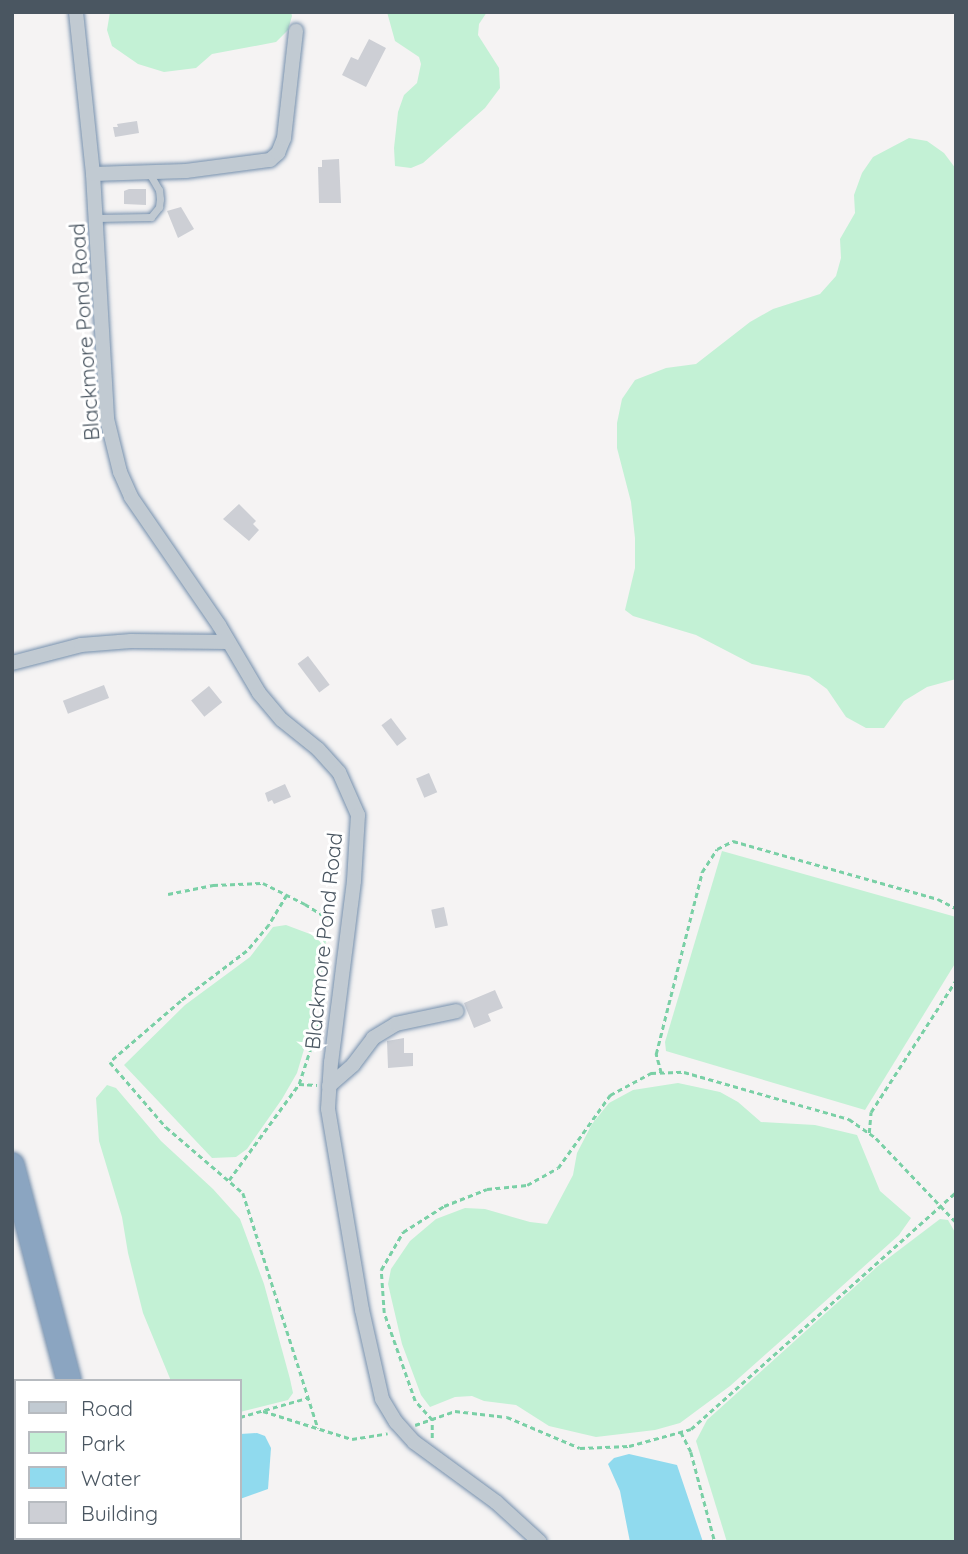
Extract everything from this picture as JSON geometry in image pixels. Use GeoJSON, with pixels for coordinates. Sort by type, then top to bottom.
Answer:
{"type":"FeatureCollection","features":[{"type":"Feature","properties":{"kind":"highway"},"geometry":{"type":"LineString","coordinates":[[12,1165],[68,1379]]}},
{"type":"Feature","properties":{"kind":"street","name":"Blackmore Pond Road"},"geometry":{"type":"LineString","coordinates":[[76,12],[93,174],[107,419],[120,472],[131,497],[259,693],[282,720],[318,749],[339,772],[358,815],[328,1109],[373,1369],[382,1399],[402,1429],[432,1455],[496,1502],[540,1542]]}},
{"type":"Feature","properties":{"kind":"street"},"geometry":{"type":"LineString","coordinates":[[93,174],[211,169],[264,162],[274,158],[284,138],[296,32]]}},
{"type":"Feature","properties":{"kind":"street"},"geometry":{"type":"LineString","coordinates":[[12,663],[81,645],[131,641],[228,642]]}},
{"type":"Feature","properties":{"kind":"street"},"geometry":{"type":"LineString","coordinates":[[329,1086],[353,1065],[373,1038],[396,1024],[457,1011]]}},
{"type":"Feature","properties":{"kind":"lane"},"geometry":{"type":"LineString","coordinates":[[96,218],[150,217],[159,207],[160,200],[159,190],[148,172]]}},
{"type":"Feature","properties":{"kind":"path"},"geometry":{"type":"LineString","coordinates":[[661,1073],[656,1054],[702,873],[717,849],[733,841],[937,899],[956,908]]}},
{"type":"Feature","properties":{"kind":"path"},"geometry":{"type":"LineString","coordinates":[[168,894],[213,885],[263,883],[348,932]]}},
{"type":"Feature","properties":{"kind":"path"},"geometry":{"type":"LineString","coordinates":[[287,895],[269,925],[247,951],[181,1001],[110,1062],[166,1126],[243,1193],[319,1430]]}},
{"type":"Feature","properties":{"kind":"path"},"geometry":{"type":"LineString","coordinates":[[869,1133],[872,1112],[956,980]]}},
{"type":"Feature","properties":{"kind":"path"},"geometry":{"type":"LineString","coordinates":[[228,1180],[299,1084],[324,1006]]}},
{"type":"Feature","properties":{"kind":"path"},"geometry":{"type":"LineString","coordinates":[[432,1455],[432,1420],[415,1401],[384,1313],[380,1270],[403,1232],[444,1206],[487,1189],[527,1185],[558,1168],[610,1094],[651,1073],[684,1072],[849,1119],[869,1133],[943,1205],[956,1222]]}},
{"type":"Feature","properties":{"kind":"path"},"geometry":{"type":"LineString","coordinates":[[299,1084],[329,1086]]}},
{"type":"Feature","properties":{"kind":"path"},"geometry":{"type":"LineString","coordinates":[[263,1411],[352,1439],[402,1429],[455,1411],[507,1417],[580,1448],[629,1446],[691,1429],[956,1192]]}},
{"type":"Feature","properties":{"kind":"path"},"geometry":{"type":"LineString","coordinates":[[242,1416],[307,1398]]}},
{"type":"Feature","properties":{"kind":"path"},"geometry":{"type":"LineString","coordinates":[[681,1432],[691,1452],[715,1542]]}},
{"type":"Feature","properties":{"kind":"green space"},"geometry":{"type":"Polygon","coordinates":[[[110,12],[291,12],[292,16],[288,30],[276,42],[212,54],[196,68],[164,72],[138,64],[112,46],[107,30],[110,12]]]}},
{"type":"Feature","properties":{"kind":"green space"},"geometry":{"type":"Polygon","coordinates":[[[387,12],[487,12],[479,24],[478,35],[499,68],[500,88],[485,108],[423,163],[411,168],[395,166],[394,148],[398,112],[404,95],[417,83],[421,64],[419,57],[395,41],[387,12]]]}},
{"type":"Feature","properties":{"kind":"green space"},"geometry":{"type":"Polygon","coordinates":[[[909,138],[927,141],[944,153],[956,169],[956,679],[927,687],[904,701],[884,728],[866,728],[846,717],[827,689],[809,676],[752,664],[696,635],[633,616],[625,610],[635,568],[635,538],[631,502],[617,448],[617,423],[622,399],[635,380],[666,368],[696,364],[750,322],[773,309],[820,294],[836,276],[841,258],[840,239],[855,213],[854,195],[862,173],[873,157],[909,138]]]}},
{"type":"Feature","properties":{"kind":"green space"},"geometry":{"type":"Polygon","coordinates":[[[722,851],[956,917],[956,962],[865,1110],[666,1051],[665,1042],[722,851]]]}},
{"type":"Feature","properties":{"kind":"green space"},"geometry":{"type":"Polygon","coordinates":[[[286,925],[326,940],[321,982],[297,1073],[247,1149],[236,1157],[212,1158],[124,1065],[185,1005],[250,957],[273,927],[286,925]]]}},
{"type":"Feature","properties":{"kind":"green space"},"geometry":{"type":"Polygon","coordinates":[[[678,1083],[720,1092],[738,1102],[761,1122],[815,1125],[857,1135],[880,1191],[911,1218],[899,1235],[730,1386],[680,1423],[655,1430],[596,1437],[549,1426],[516,1405],[484,1401],[472,1396],[455,1397],[430,1407],[421,1395],[402,1344],[388,1284],[391,1269],[410,1241],[436,1219],[465,1208],[485,1209],[547,1224],[573,1175],[577,1153],[592,1124],[609,1103],[633,1090],[678,1083]]]}},
{"type":"Feature","properties":{"kind":"green space"},"geometry":{"type":"Polygon","coordinates":[[[107,1085],[116,1088],[161,1141],[213,1189],[240,1219],[264,1284],[290,1379],[293,1393],[288,1400],[242,1412],[242,1379],[170,1379],[143,1313],[122,1217],[99,1141],[96,1098],[107,1085]]]}},
{"type":"Feature","properties":{"kind":"green space"},"geometry":{"type":"Polygon","coordinates":[[[940,1219],[948,1220],[956,1234],[956,1542],[727,1542],[696,1441],[707,1420],[878,1266],[940,1219]]]}},
{"type":"Feature","properties":{"kind":"water"},"geometry":{"type":"Polygon","coordinates":[[[257,1433],[265,1436],[271,1448],[268,1489],[242,1498],[242,1434],[257,1433]]]}},
{"type":"Feature","properties":{"kind":"water"},"geometry":{"type":"Polygon","coordinates":[[[629,1454],[677,1465],[703,1542],[630,1542],[620,1491],[608,1464],[614,1458],[629,1454]]]}},
{"type":"Feature","properties":{"kind":"building"},"geometry":{"type":"Polygon","coordinates":[[[369,39],[386,48],[366,87],[342,75],[351,57],[358,60],[369,39]]]}},
{"type":"Feature","properties":{"kind":"building"},"geometry":{"type":"Polygon","coordinates":[[[137,121],[139,133],[115,137],[113,127],[118,127],[117,124],[137,121]]]}},
{"type":"Feature","properties":{"kind":"building"},"geometry":{"type":"Polygon","coordinates":[[[339,159],[341,203],[319,203],[318,167],[322,167],[322,160],[339,159]]]}},
{"type":"Feature","properties":{"kind":"building"},"geometry":{"type":"Polygon","coordinates":[[[146,189],[146,205],[124,204],[124,191],[146,189]]]}},
{"type":"Feature","properties":{"kind":"building"},"geometry":{"type":"Polygon","coordinates":[[[181,207],[194,229],[178,238],[167,211],[181,207]]]}},
{"type":"Feature","properties":{"kind":"building"},"geometry":{"type":"Polygon","coordinates":[[[239,504],[256,521],[253,524],[259,530],[249,541],[223,519],[239,504]]]}},
{"type":"Feature","properties":{"kind":"building"},"geometry":{"type":"Polygon","coordinates":[[[308,656],[330,685],[319,693],[298,664],[308,656]]]}},
{"type":"Feature","properties":{"kind":"building"},"geometry":{"type":"Polygon","coordinates":[[[104,685],[109,698],[68,714],[63,701],[104,685]]]}},
{"type":"Feature","properties":{"kind":"building"},"geometry":{"type":"Polygon","coordinates":[[[209,686],[222,702],[204,717],[191,700],[209,686]]]}},
{"type":"Feature","properties":{"kind":"building"},"geometry":{"type":"Polygon","coordinates":[[[391,718],[407,739],[397,746],[381,725],[391,718]]]}},
{"type":"Feature","properties":{"kind":"building"},"geometry":{"type":"Polygon","coordinates":[[[429,773],[437,792],[424,798],[416,778],[429,773]]]}},
{"type":"Feature","properties":{"kind":"building"},"geometry":{"type":"Polygon","coordinates":[[[285,784],[291,797],[274,804],[272,800],[268,802],[265,793],[285,784]]]}},
{"type":"Feature","properties":{"kind":"building"},"geometry":{"type":"Polygon","coordinates":[[[444,907],[448,926],[435,928],[431,910],[444,907]]]}},
{"type":"Feature","properties":{"kind":"building"},"geometry":{"type":"Polygon","coordinates":[[[495,990],[503,1008],[488,1014],[491,1021],[474,1028],[464,1003],[495,990]]]}},
{"type":"Feature","properties":{"kind":"building"},"geometry":{"type":"Polygon","coordinates":[[[404,1038],[404,1053],[413,1053],[413,1066],[388,1068],[387,1041],[404,1038]]]}}]}
